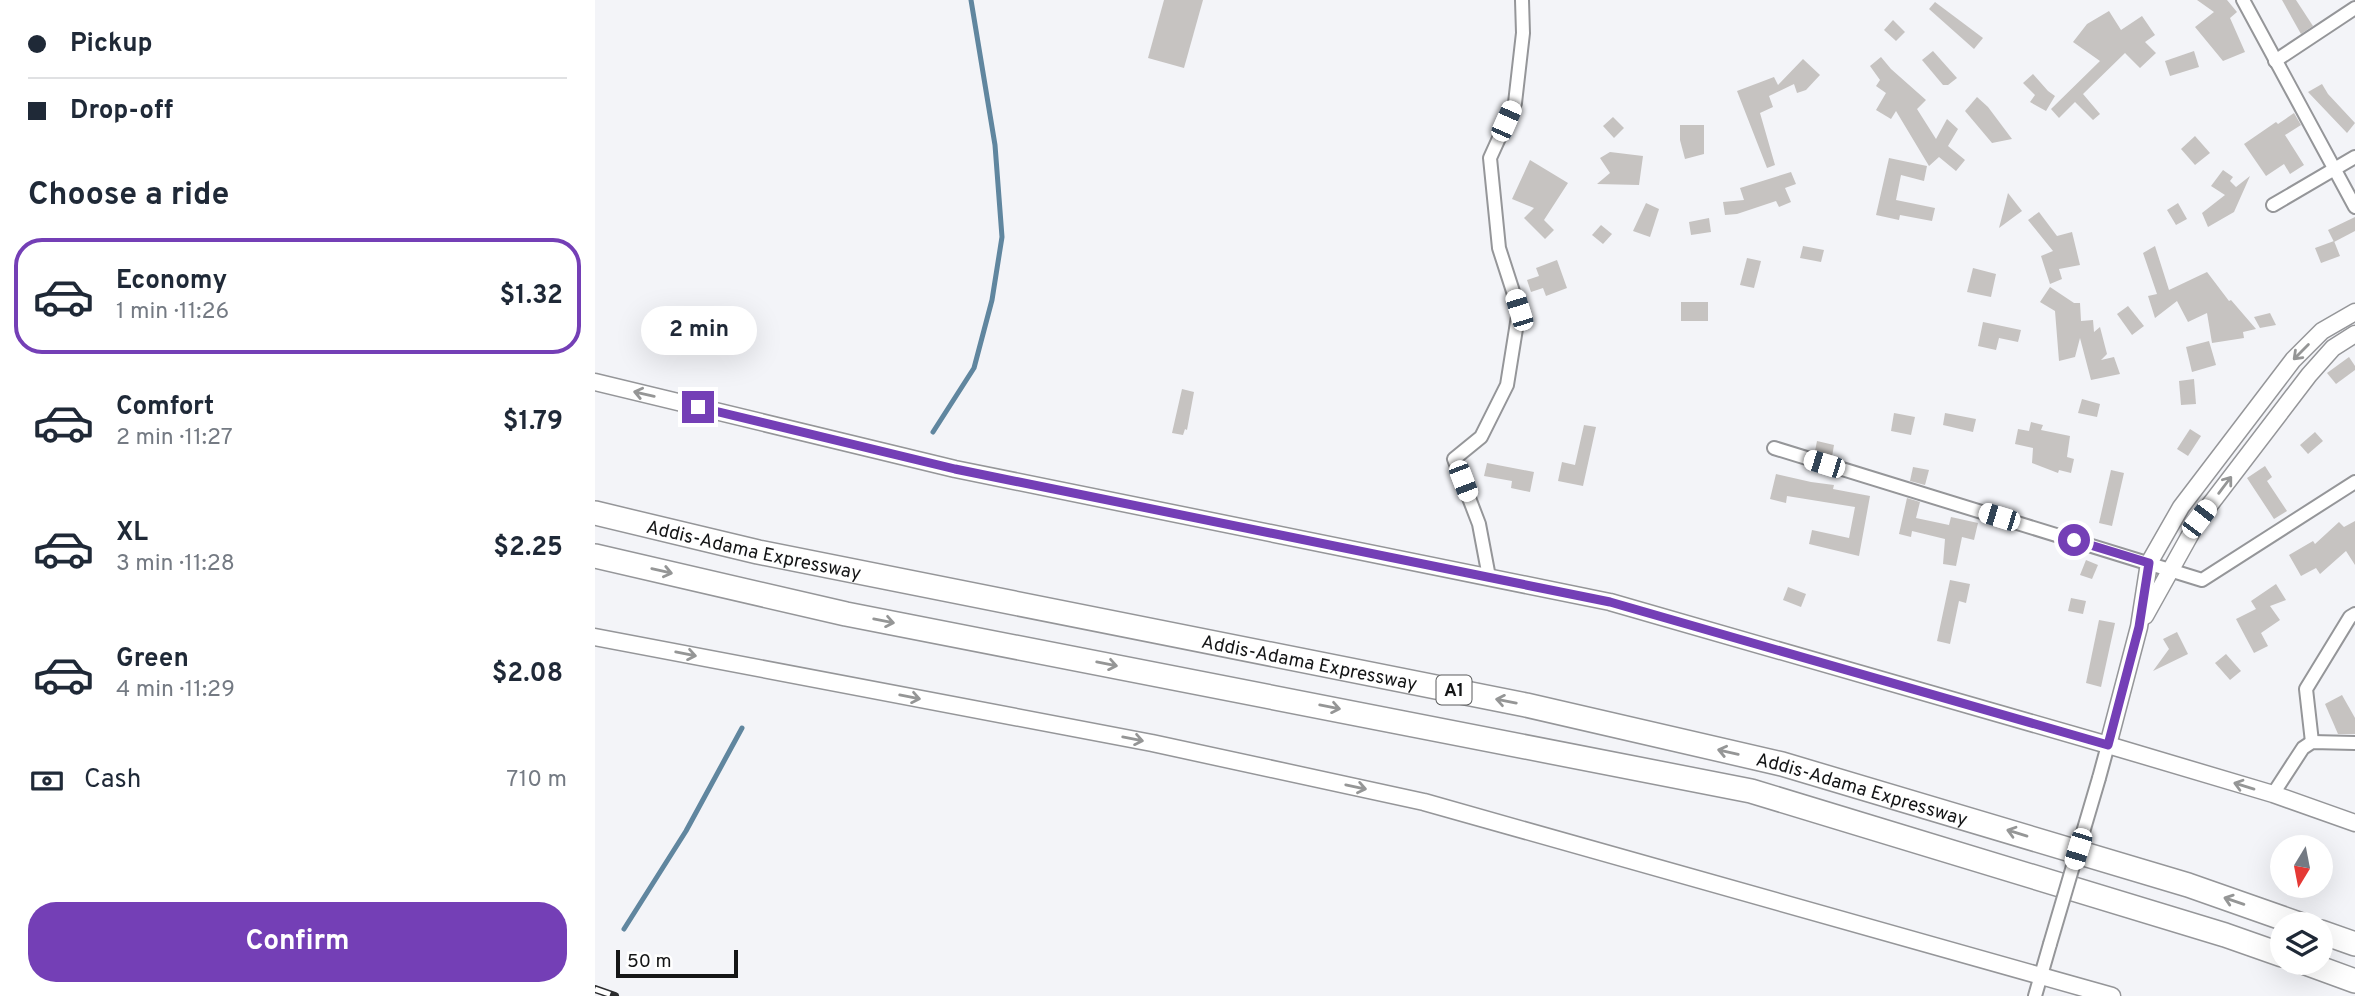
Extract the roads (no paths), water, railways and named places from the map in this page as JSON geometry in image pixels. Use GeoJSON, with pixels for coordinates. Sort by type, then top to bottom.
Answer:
{"type":"FeatureCollection","features":[{"type":"Feature","properties":{"kind":"highway","name":"Addis-Adama Expressway"},"geometry":{"type":"LineString","coordinates":[[595,513],[758,552],[1527,705],[1782,764],[2187,885],[2270,914]]}},
{"type":"Feature","properties":{"kind":"highway","name":"Addis-Adama Expressway"},"geometry":{"type":"LineString","coordinates":[[595,556],[846,614],[1751,791],[2270,951]]}},
{"type":"Feature","properties":{"kind":"highway"},"geometry":{"type":"LineString","coordinates":[[2333,936],[2355,944]]}},
{"type":"Feature","properties":{"kind":"highway"},"geometry":{"type":"LineString","coordinates":[[2333,973],[2355,981]]}},
{"type":"Feature","properties":{"kind":"street"},"geometry":{"type":"LineString","coordinates":[[1489,577],[1479,524],[1454,459],[1481,437],[1507,386],[1519,310],[1499,248],[1490,158],[1514,103],[1523,33],[1522,0]]}},
{"type":"Feature","properties":{"kind":"street"},"geometry":{"type":"LineString","coordinates":[[2243,0],[2355,207]]}},
{"type":"Feature","properties":{"kind":"street"},"geometry":{"type":"LineString","coordinates":[[2275,61],[2355,8]]}},
{"type":"Feature","properties":{"kind":"street"},"geometry":{"type":"LineString","coordinates":[[2273,205],[2355,157]]}},
{"type":"Feature","properties":{"kind":"street"},"geometry":{"type":"LineString","coordinates":[[2035,996],[2108,745],[2139,627],[2149,563],[2181,507],[2293,360],[2322,331],[2355,312]]}},
{"type":"Feature","properties":{"kind":"street"},"geometry":{"type":"LineString","coordinates":[[2139,627],[2199,519],[2309,375],[2333,348],[2355,334]]}},
{"type":"Feature","properties":{"kind":"street"},"geometry":{"type":"LineString","coordinates":[[595,382],[955,469],[1610,602],[2108,745],[2273,794],[2355,823]]}},
{"type":"Feature","properties":{"kind":"street"},"geometry":{"type":"LineString","coordinates":[[1774,449],[2202,580],[2355,482]]}},
{"type":"Feature","properties":{"kind":"street"},"geometry":{"type":"LineString","coordinates":[[2312,742],[2307,689],[2350,617],[2355,614]]}},
{"type":"Feature","properties":{"kind":"street"},"geometry":{"type":"LineString","coordinates":[[595,637],[1152,743],[1424,802],[2112,996]]}},
{"type":"Feature","properties":{"kind":"street"},"geometry":{"type":"LineString","coordinates":[[2273,794],[2303,748],[2312,742],[2355,743]]}},
{"type":"Feature","properties":{"kind":"waterway"},"geometry":{"type":"LineString","coordinates":[[933,432],[974,368],[992,300],[1002,237],[995,145],[971,0]]}},
{"type":"Feature","properties":{"kind":"waterway"},"geometry":{"type":"LineString","coordinates":[[624,929],[686,831],[742,728]]}},
{"type":"Feature","properties":{"kind":"railway"},"geometry":{"type":"LineString","coordinates":[[595,989],[615,996]]}}]}
